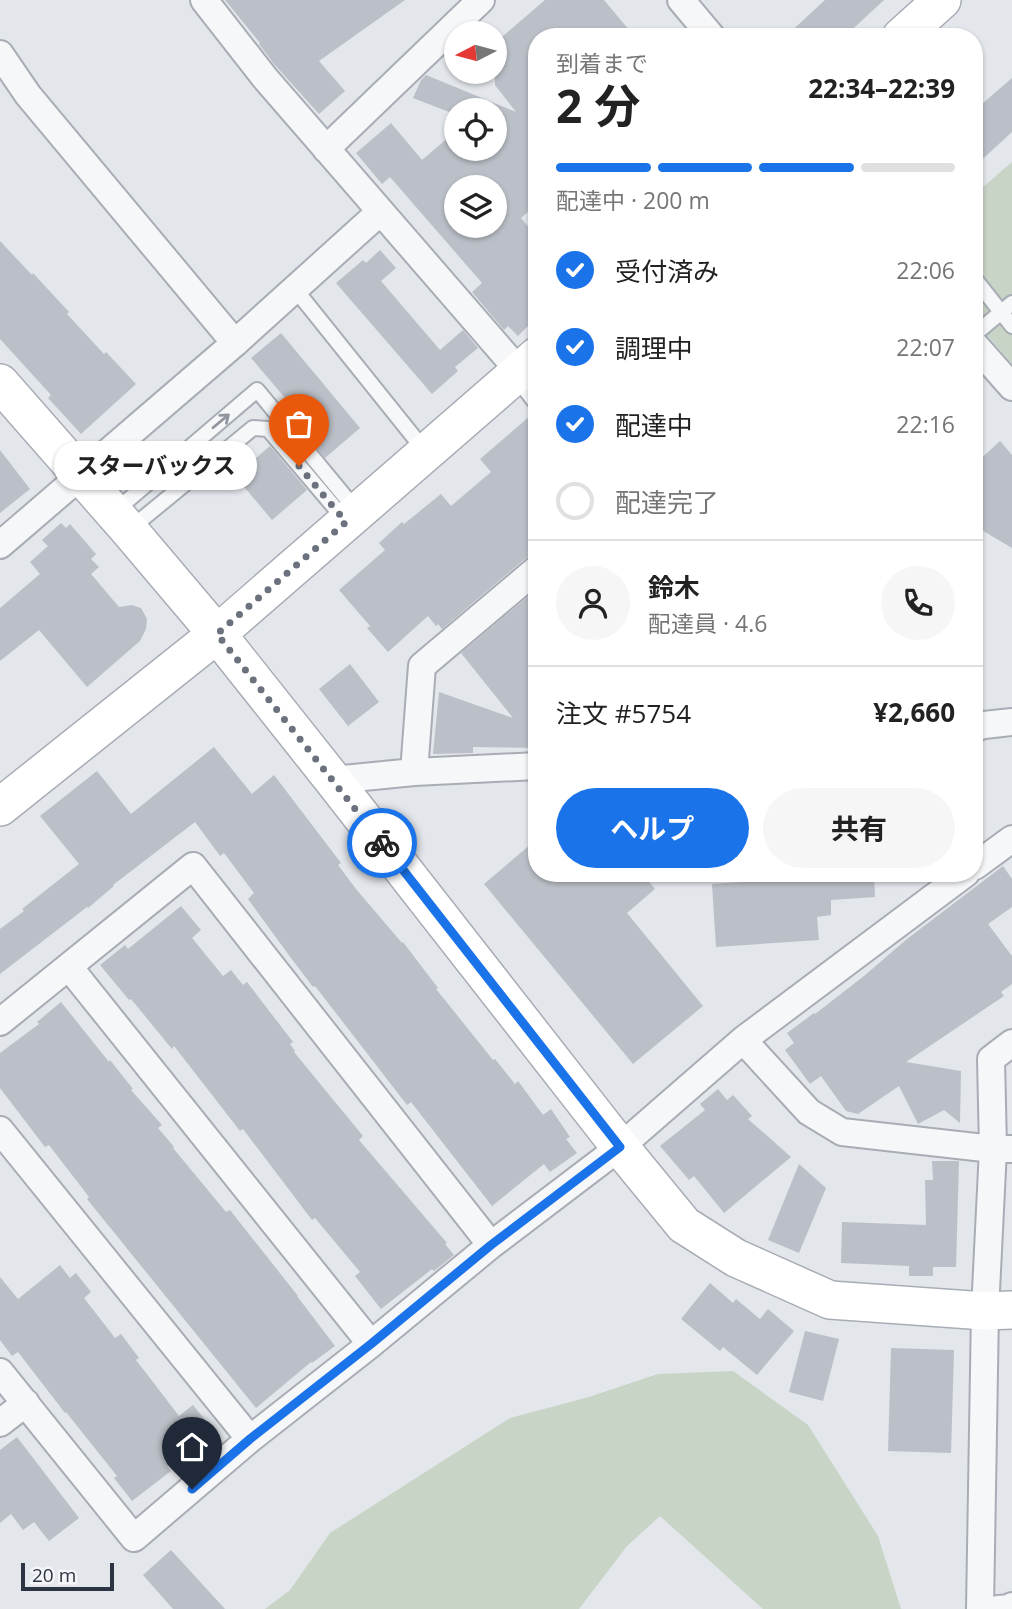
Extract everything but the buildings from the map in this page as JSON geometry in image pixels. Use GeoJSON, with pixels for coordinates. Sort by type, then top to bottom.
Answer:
{"type":"FeatureCollection","features":[{"type":"Feature","properties":{"kind":"street"},"geometry":{"type":"LineString","coordinates":[[204,0],[265,78],[380,212],[528,371]]}},
{"type":"Feature","properties":{"kind":"street"},"geometry":{"type":"LineString","coordinates":[[326,149],[481,0]]}},
{"type":"Feature","properties":{"kind":"street"},"geometry":{"type":"LineString","coordinates":[[681,0],[704,28]]}},
{"type":"Feature","properties":{"kind":"street"},"geometry":{"type":"LineString","coordinates":[[911,28],[942,0]]}},
{"type":"Feature","properties":{"kind":"street"},"geometry":{"type":"LineString","coordinates":[[0,54],[27,94],[235,343]]}},
{"type":"Feature","properties":{"kind":"street"},"geometry":{"type":"LineString","coordinates":[[0,545],[235,343],[380,212]]}},
{"type":"Feature","properties":{"kind":"street"},"geometry":{"type":"LineString","coordinates":[[983,354],[1012,387]]}},
{"type":"Feature","properties":{"kind":"street"},"geometry":{"type":"LineString","coordinates":[[0,807],[217,634],[426,452],[528,376]]}},
{"type":"Feature","properties":{"kind":"street"},"geometry":{"type":"LineString","coordinates":[[0,383],[217,634],[684,1225],[736,1258],[830,1300],[998,1310]]}},
{"type":"Feature","properties":{"kind":"street"},"geometry":{"type":"LineString","coordinates":[[414,772],[422,666],[528,577]]}},
{"type":"Feature","properties":{"kind":"street"},"geometry":{"type":"LineString","coordinates":[[983,725],[1012,722]]}},
{"type":"Feature","properties":{"kind":"street"},"geometry":{"type":"LineString","coordinates":[[334,780],[414,772],[528,766]]}},
{"type":"Feature","properties":{"kind":"street"},"geometry":{"type":"LineString","coordinates":[[983,860],[1012,839]]}},
{"type":"Feature","properties":{"kind":"street"},"geometry":{"type":"LineString","coordinates":[[0,1023],[193,866],[491,1245]]}},
{"type":"Feature","properties":{"kind":"street"},"geometry":{"type":"LineString","coordinates":[[0,1372],[134,1538],[250,1439],[491,1245],[620,1147],[743,1040],[954,882]]}},
{"type":"Feature","properties":{"kind":"street"},"geometry":{"type":"LineString","coordinates":[[69,967],[371,1344]]}},
{"type":"Feature","properties":{"kind":"street"},"geometry":{"type":"LineString","coordinates":[[743,1040],[809,1112],[842,1132],[1002,1149]]}},
{"type":"Feature","properties":{"kind":"street"},"geometry":{"type":"LineString","coordinates":[[980,1609],[998,1310],[1002,1149],[991,1059],[1012,1043]]}},
{"type":"Feature","properties":{"kind":"street"},"geometry":{"type":"LineString","coordinates":[[0,1130],[250,1439]]}},
{"type":"Feature","properties":{"kind":"street"},"geometry":{"type":"LineString","coordinates":[[0,1423],[26,1403]]}},
{"type":"Feature","properties":{"kind":"street"},"geometry":{"type":"LineString","coordinates":[[998,1609],[1012,1606]]}},
{"type":"Feature","properties":{"kind":"lane"},"geometry":{"type":"LineString","coordinates":[[983,286],[1007,308],[1012,326]]}},
{"type":"Feature","properties":{"kind":"lane"},"geometry":{"type":"LineString","coordinates":[[295,289],[426,452]]}},
{"type":"Feature","properties":{"kind":"lane"},"geometry":{"type":"LineString","coordinates":[[983,328],[1007,308]]}},
{"type":"Feature","properties":{"kind":"lane"},"geometry":{"type":"LineString","coordinates":[[121,521],[257,390],[352,517]]}},
{"type":"Feature","properties":{"kind":"lane"},"geometry":{"type":"LineString","coordinates":[[121,521],[253,428],[268,429],[352,517]]}},
{"type":"Feature","properties":{"kind":"green space"},"geometry":{"type":"Polygon","coordinates":[[[1012,162],[1012,364],[983,330],[983,187],[1012,162]]]}},
{"type":"Feature","properties":{"kind":"green space"},"geometry":{"type":"Polygon","coordinates":[[[733,1371],[808,1425],[878,1536],[901,1609],[763,1609],[660,1516],[627,1546],[579,1609],[265,1609],[290,1590],[330,1533],[510,1418],[589,1397],[658,1374],[733,1371]]]}},
{"type":"Feature","properties":{"kind":"way so far"},"geometry":{"type":"LineString","coordinates":[[299,466],[346,522],[217,634],[382,843]]}},
{"type":"Feature","properties":{"kind":"place","name":"スターバックス"},"geometry":{"type":"Point","coordinates":[299,466]}},
{"type":"Feature","properties":{"kind":"route"},"geometry":{"type":"LineString","coordinates":[[192,1489],[491,1245],[620,1147],[382,843]]}}]}
